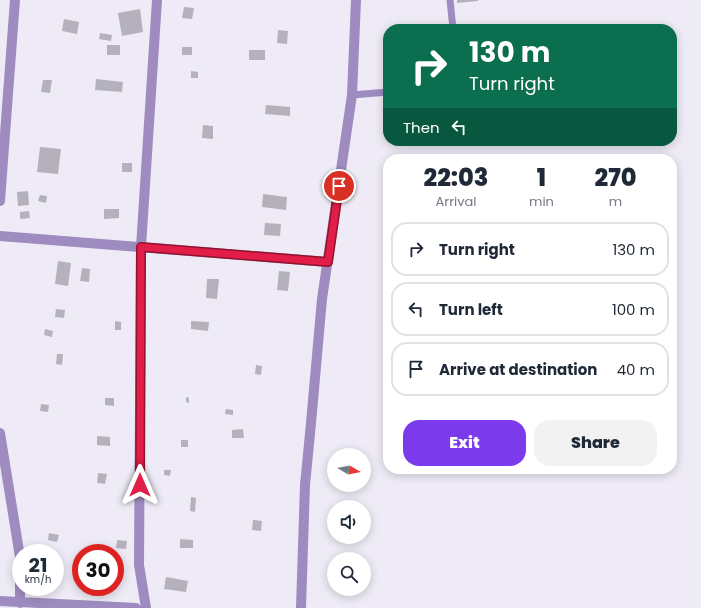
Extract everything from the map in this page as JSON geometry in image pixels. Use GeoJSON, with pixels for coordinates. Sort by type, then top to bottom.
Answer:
{"type":"FeatureCollection","features":[{"type":"Feature","properties":{"kind":"street"},"geometry":{"type":"LineString","coordinates":[[0,201],[15,0]]}},
{"type":"Feature","properties":{"kind":"street"},"geometry":{"type":"LineString","coordinates":[[146,608],[139,565],[141,247],[157,0]]}},
{"type":"Feature","properties":{"kind":"street"},"geometry":{"type":"LineString","coordinates":[[301,608],[305,485],[322,299],[352,95],[356,0]]}},
{"type":"Feature","properties":{"kind":"street"},"geometry":{"type":"LineString","coordinates":[[0,236],[328,262]]}},
{"type":"Feature","properties":{"kind":"street"},"geometry":{"type":"LineString","coordinates":[[0,433],[20,557],[20,603]]}},
{"type":"Feature","properties":{"kind":"street"},"geometry":{"type":"LineString","coordinates":[[0,601],[136,608]]}},
{"type":"Feature","properties":{"kind":"lane"},"geometry":{"type":"LineString","coordinates":[[450,0],[452,24]]}},
{"type":"Feature","properties":{"kind":"lane"},"geometry":{"type":"LineString","coordinates":[[352,95],[383,92]]}},
{"type":"Feature","properties":{"kind":"building"},"geometry":{"type":"Polygon","coordinates":[[[457,0],[478,0],[478,1],[457,3],[457,0]]]}},
{"type":"Feature","properties":{"kind":"building"},"geometry":{"type":"Polygon","coordinates":[[[184,7],[194,8],[192,19],[182,18],[184,7]]]}},
{"type":"Feature","properties":{"kind":"building"},"geometry":{"type":"Polygon","coordinates":[[[140,9],[143,32],[122,36],[118,13],[140,9]]]}},
{"type":"Feature","properties":{"kind":"building"},"geometry":{"type":"Polygon","coordinates":[[[64,19],[79,22],[77,34],[62,31],[64,19]]]}},
{"type":"Feature","properties":{"kind":"building"},"geometry":{"type":"Polygon","coordinates":[[[278,30],[288,31],[287,44],[277,43],[278,30]]]}},
{"type":"Feature","properties":{"kind":"building"},"geometry":{"type":"Polygon","coordinates":[[[100,33],[112,35],[111,41],[99,39],[100,33]]]}},
{"type":"Feature","properties":{"kind":"building"},"geometry":{"type":"Polygon","coordinates":[[[107,45],[120,45],[120,55],[107,55],[107,45]]]}},
{"type":"Feature","properties":{"kind":"building"},"geometry":{"type":"Polygon","coordinates":[[[182,47],[192,47],[192,55],[182,55],[182,47]]]}},
{"type":"Feature","properties":{"kind":"building"},"geometry":{"type":"Polygon","coordinates":[[[249,50],[265,50],[265,60],[249,60],[249,50]]]}},
{"type":"Feature","properties":{"kind":"building"},"geometry":{"type":"Polygon","coordinates":[[[191,71],[198,72],[198,78],[191,78],[191,71]]]}},
{"type":"Feature","properties":{"kind":"building"},"geometry":{"type":"Polygon","coordinates":[[[96,79],[123,82],[122,92],[95,90],[96,79]]]}},
{"type":"Feature","properties":{"kind":"building"},"geometry":{"type":"Polygon","coordinates":[[[43,80],[52,80],[50,93],[41,92],[43,80]]]}},
{"type":"Feature","properties":{"kind":"building"},"geometry":{"type":"Polygon","coordinates":[[[266,105],[290,107],[290,116],[265,114],[266,105]]]}},
{"type":"Feature","properties":{"kind":"building"},"geometry":{"type":"Polygon","coordinates":[[[203,125],[213,126],[213,139],[202,138],[203,125]]]}},
{"type":"Feature","properties":{"kind":"building"},"geometry":{"type":"Polygon","coordinates":[[[40,147],[61,149],[58,174],[37,172],[40,147]]]}},
{"type":"Feature","properties":{"kind":"building"},"geometry":{"type":"Polygon","coordinates":[[[122,163],[132,163],[132,172],[122,172],[122,163]]]}},
{"type":"Feature","properties":{"kind":"building"},"geometry":{"type":"Polygon","coordinates":[[[28,191],[29,205],[18,206],[17,192],[28,191]]]}},
{"type":"Feature","properties":{"kind":"building"},"geometry":{"type":"Polygon","coordinates":[[[263,194],[287,197],[286,210],[262,207],[263,194]]]}},
{"type":"Feature","properties":{"kind":"building"},"geometry":{"type":"Polygon","coordinates":[[[40,195],[47,196],[46,203],[38,201],[40,195]]]}},
{"type":"Feature","properties":{"kind":"building"},"geometry":{"type":"Polygon","coordinates":[[[104,209],[119,209],[119,218],[104,219],[104,209]]]}},
{"type":"Feature","properties":{"kind":"building"},"geometry":{"type":"Polygon","coordinates":[[[29,211],[30,218],[20,219],[20,212],[29,211]]]}},
{"type":"Feature","properties":{"kind":"building"},"geometry":{"type":"Polygon","coordinates":[[[265,223],[281,224],[280,236],[264,235],[265,223]]]}},
{"type":"Feature","properties":{"kind":"building"},"geometry":{"type":"Polygon","coordinates":[[[58,261],[71,263],[68,286],[55,284],[58,261]]]}},
{"type":"Feature","properties":{"kind":"building"},"geometry":{"type":"Polygon","coordinates":[[[82,268],[90,269],[89,282],[80,281],[82,268]]]}},
{"type":"Feature","properties":{"kind":"building"},"geometry":{"type":"Polygon","coordinates":[[[279,271],[290,272],[288,291],[277,290],[279,271]]]}},
{"type":"Feature","properties":{"kind":"building"},"geometry":{"type":"Polygon","coordinates":[[[207,279],[219,279],[217,299],[206,298],[207,279]]]}},
{"type":"Feature","properties":{"kind":"building"},"geometry":{"type":"Polygon","coordinates":[[[56,309],[65,310],[64,318],[55,317],[56,309]]]}},
{"type":"Feature","properties":{"kind":"building"},"geometry":{"type":"Polygon","coordinates":[[[115,321],[121,322],[121,330],[115,330],[115,321]]]}},
{"type":"Feature","properties":{"kind":"building"},"geometry":{"type":"Polygon","coordinates":[[[191,321],[209,322],[208,331],[191,329],[191,321]]]}},
{"type":"Feature","properties":{"kind":"building"},"geometry":{"type":"Polygon","coordinates":[[[45,329],[53,331],[52,337],[44,335],[45,329]]]}},
{"type":"Feature","properties":{"kind":"building"},"geometry":{"type":"Polygon","coordinates":[[[57,354],[63,354],[62,365],[56,364],[57,354]]]}},
{"type":"Feature","properties":{"kind":"building"},"geometry":{"type":"Polygon","coordinates":[[[256,365],[262,366],[261,375],[255,374],[256,365]]]}},
{"type":"Feature","properties":{"kind":"building"},"geometry":{"type":"Polygon","coordinates":[[[186,397],[189,398],[189,403],[186,402],[186,397]]]}},
{"type":"Feature","properties":{"kind":"building"},"geometry":{"type":"Polygon","coordinates":[[[105,398],[114,398],[114,406],[105,405],[105,398]]]}},
{"type":"Feature","properties":{"kind":"building"},"geometry":{"type":"Polygon","coordinates":[[[41,404],[49,405],[48,412],[40,411],[41,404]]]}},
{"type":"Feature","properties":{"kind":"building"},"geometry":{"type":"Polygon","coordinates":[[[226,409],[233,410],[233,415],[225,414],[226,409]]]}},
{"type":"Feature","properties":{"kind":"building"},"geometry":{"type":"Polygon","coordinates":[[[243,429],[244,438],[232,438],[232,430],[243,429]]]}},
{"type":"Feature","properties":{"kind":"building"},"geometry":{"type":"Polygon","coordinates":[[[97,436],[110,437],[110,446],[97,445],[97,436]]]}},
{"type":"Feature","properties":{"kind":"building"},"geometry":{"type":"Polygon","coordinates":[[[181,440],[188,440],[188,447],[181,447],[181,440]]]}},
{"type":"Feature","properties":{"kind":"building"},"geometry":{"type":"Polygon","coordinates":[[[164,470],[171,470],[170,476],[164,475],[164,470]]]}},
{"type":"Feature","properties":{"kind":"building"},"geometry":{"type":"Polygon","coordinates":[[[98,473],[107,474],[105,484],[97,483],[98,473]]]}},
{"type":"Feature","properties":{"kind":"building"},"geometry":{"type":"Polygon","coordinates":[[[191,497],[196,498],[195,512],[190,511],[191,497]]]}},
{"type":"Feature","properties":{"kind":"building"},"geometry":{"type":"Polygon","coordinates":[[[253,520],[262,521],[261,531],[252,530],[253,520]]]}},
{"type":"Feature","properties":{"kind":"building"},"geometry":{"type":"Polygon","coordinates":[[[49,533],[59,535],[57,542],[48,540],[49,533]]]}},
{"type":"Feature","properties":{"kind":"building"},"geometry":{"type":"Polygon","coordinates":[[[180,539],[193,540],[193,548],[180,548],[180,539]]]}},
{"type":"Feature","properties":{"kind":"building"},"geometry":{"type":"Polygon","coordinates":[[[117,540],[127,541],[126,549],[124,549],[124,544],[116,544],[117,540]]]}},
{"type":"Feature","properties":{"kind":"building"},"geometry":{"type":"Polygon","coordinates":[[[166,577],[188,581],[186,592],[164,589],[166,577]]]}},
{"type":"Feature","properties":{"kind":"route"},"geometry":{"type":"LineString","coordinates":[[140,485],[141,247],[328,262],[339,186]]}}]}
